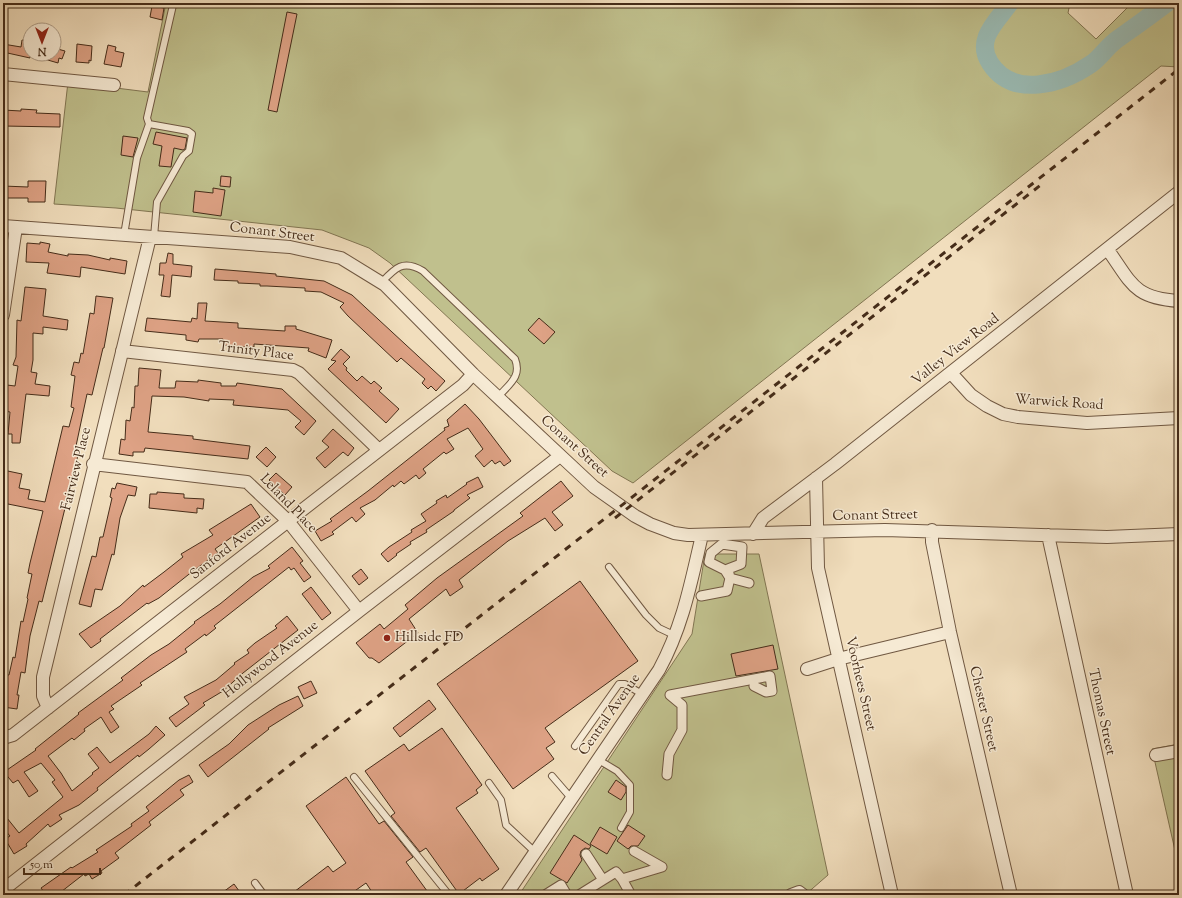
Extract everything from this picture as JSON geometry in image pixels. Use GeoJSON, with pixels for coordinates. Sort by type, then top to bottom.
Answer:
{"type":"FeatureCollection","features":[{"type":"Feature","properties":{"kind":"street"},"geometry":{"type":"LineString","coordinates":[[3,74],[114,85]]}},
{"type":"Feature","properties":{"kind":"street","name":"Valley View Road"},"geometry":{"type":"LineString","coordinates":[[753,534],[763,518],[1108,250],[1179,192]]}},
{"type":"Feature","properties":{"kind":"street","name":"Conant Street"},"geometry":{"type":"LineString","coordinates":[[3,226],[290,247],[341,258],[381,283],[473,374],[594,487],[635,516],[674,533],[702,535],[932,530],[1107,537],[1179,534]]}},
{"type":"Feature","properties":{"kind":"street"},"geometry":{"type":"LineString","coordinates":[[3,315],[16,227]]}},
{"type":"Feature","properties":{"kind":"street","name":"Fairview Place"},"geometry":{"type":"LineString","coordinates":[[48,708],[42,692],[43,678],[93,464],[152,237]]}},
{"type":"Feature","properties":{"kind":"street"},"geometry":{"type":"LineString","coordinates":[[1108,250],[1134,286],[1142,293],[1160,300],[1179,301]]}},
{"type":"Feature","properties":{"kind":"street","name":"Trinity Place"},"geometry":{"type":"LineString","coordinates":[[122,351],[293,370],[299,373],[379,450]]}},
{"type":"Feature","properties":{"kind":"street","name":"Warwick Road"},"geometry":{"type":"LineString","coordinates":[[951,373],[971,395],[987,406],[1003,414],[1018,417],[1087,423],[1179,418]]}},
{"type":"Feature","properties":{"kind":"street","name":"Sanford Avenue"},"geometry":{"type":"LineString","coordinates":[[3,738],[13,735],[48,708],[463,385],[473,374]]}},
{"type":"Feature","properties":{"kind":"street","name":"Hollywood Avenue"},"geometry":{"type":"LineString","coordinates":[[3,890],[359,611],[560,456]]}},
{"type":"Feature","properties":{"kind":"street","name":"Leland Place"},"geometry":{"type":"LineString","coordinates":[[93,464],[246,482],[288,521],[359,611]]}},
{"type":"Feature","properties":{"kind":"street","name":"Voorhees Street"},"geometry":{"type":"LineString","coordinates":[[816,478],[818,568],[892,895]]}},
{"type":"Feature","properties":{"kind":"street","name":"Chester Street"},"geometry":{"type":"LineString","coordinates":[[932,530],[932,542],[950,632],[1011,895]]}},
{"type":"Feature","properties":{"kind":"street","name":"Central Avenue"},"geometry":{"type":"LineString","coordinates":[[506,895],[597,759],[660,670],[676,636],[686,605],[702,535]]}},
{"type":"Feature","properties":{"kind":"street","name":"Thomas Street"},"geometry":{"type":"LineString","coordinates":[[1048,535],[1127,895]]}},
{"type":"Feature","properties":{"kind":"street"},"geometry":{"type":"LineString","coordinates":[[701,596],[727,591],[730,578],[749,584]]}},
{"type":"Feature","properties":{"kind":"street"},"geometry":{"type":"LineString","coordinates":[[807,669],[838,659],[950,632]]}},
{"type":"Feature","properties":{"kind":"street"},"geometry":{"type":"LineString","coordinates":[[667,774],[669,754],[682,730],[682,705],[670,696],[770,676],[772,691],[766,692],[754,686]]}},
{"type":"Feature","properties":{"kind":"street"},"geometry":{"type":"LineString","coordinates":[[1156,755],[1179,752]]}},
{"type":"Feature","properties":{"kind":"street"},"geometry":{"type":"LineString","coordinates":[[622,879],[662,867],[634,851]]}},
{"type":"Feature","properties":{"kind":"street"},"geometry":{"type":"LineString","coordinates":[[586,854],[603,880]]}},
{"type":"Feature","properties":{"kind":"street"},"geometry":{"type":"LineString","coordinates":[[579,895],[616,872],[632,895]]}},
{"type":"Feature","properties":{"kind":"street"},"geometry":{"type":"LineString","coordinates":[[545,895],[561,885],[567,895]]}},
{"type":"Feature","properties":{"kind":"lane"},"geometry":{"type":"LineString","coordinates":[[124,235],[137,158],[149,124],[146,118],[173,5]]}},
{"type":"Feature","properties":{"kind":"lane"},"geometry":{"type":"LineString","coordinates":[[149,124],[188,131],[192,134],[189,151],[183,156],[157,202],[152,237]]}},
{"type":"Feature","properties":{"kind":"lane"},"geometry":{"type":"LineString","coordinates":[[381,283],[398,267],[406,264],[415,266],[423,271],[515,359],[518,366],[518,374],[498,397]]}},
{"type":"Feature","properties":{"kind":"lane"},"geometry":{"type":"LineString","coordinates":[[609,567],[646,615],[660,628],[676,636]]}},
{"type":"Feature","properties":{"kind":"lane"},"geometry":{"type":"LineString","coordinates":[[575,746],[604,703],[619,684],[625,684],[642,694]]}},
{"type":"Feature","properties":{"kind":"lane"},"geometry":{"type":"LineString","coordinates":[[597,759],[617,771],[630,786],[630,812],[621,828]]}},
{"type":"Feature","properties":{"kind":"lane"},"geometry":{"type":"LineString","coordinates":[[552,776],[571,798]]}},
{"type":"Feature","properties":{"kind":"lane"},"geometry":{"type":"LineString","coordinates":[[354,777],[449,895]]}},
{"type":"Feature","properties":{"kind":"lane"},"geometry":{"type":"LineString","coordinates":[[489,784],[501,800],[506,825],[535,852]]}},
{"type":"Feature","properties":{"kind":"lane"},"geometry":{"type":"LineString","coordinates":[[255,883],[264,895]]}},
{"type":"Feature","properties":{"kind":"green space"},"geometry":{"type":"Polygon","coordinates":[[[166,3],[1070,3],[1068,13],[1096,39],[1132,3],[1179,3],[1179,67],[1161,66],[633,483],[612,471],[390,263],[369,248],[322,230],[116,208],[54,204],[68,82],[148,92],[166,3]]]}},
{"type":"Feature","properties":{"kind":"green space"},"geometry":{"type":"Polygon","coordinates":[[[705,554],[759,554],[828,875],[805,895],[519,895],[692,634],[705,554]]]}},
{"type":"Feature","properties":{"kind":"green space"},"geometry":{"type":"Polygon","coordinates":[[[1179,744],[1179,868],[1152,749],[1179,744]]]}},
{"type":"Feature","properties":{"kind":"building"},"geometry":{"type":"Polygon","coordinates":[[[152,6],[164,8],[162,20],[150,17],[152,6]]]}},
{"type":"Feature","properties":{"kind":"building"},"geometry":{"type":"Polygon","coordinates":[[[287,12],[297,14],[277,112],[268,110],[287,12]]]}},
{"type":"Feature","properties":{"kind":"building"},"geometry":{"type":"Polygon","coordinates":[[[22,40],[22,56],[3,52],[3,44],[21,47],[22,40]]]}},
{"type":"Feature","properties":{"kind":"building"},"geometry":{"type":"Polygon","coordinates":[[[77,44],[92,46],[91,61],[89,60],[89,63],[76,62],[77,44]]]}},
{"type":"Feature","properties":{"kind":"building"},"geometry":{"type":"Polygon","coordinates":[[[108,45],[116,47],[115,51],[124,53],[121,67],[104,64],[108,45]]]}},
{"type":"Feature","properties":{"kind":"building"},"geometry":{"type":"Polygon","coordinates":[[[62,50],[65,51],[62,59],[62,50]]]}},
{"type":"Feature","properties":{"kind":"building"},"geometry":{"type":"Polygon","coordinates":[[[21,109],[37,110],[36,113],[60,114],[60,127],[3,126],[3,110],[21,111],[21,109]]]}},
{"type":"Feature","properties":{"kind":"building"},"geometry":{"type":"Polygon","coordinates":[[[156,132],[187,138],[185,149],[174,148],[171,167],[159,166],[162,146],[153,144],[156,132]]]}},
{"type":"Feature","properties":{"kind":"building"},"geometry":{"type":"Polygon","coordinates":[[[123,136],[138,138],[133,157],[121,155],[123,136]]]}},
{"type":"Feature","properties":{"kind":"building"},"geometry":{"type":"Polygon","coordinates":[[[221,176],[231,177],[230,187],[220,186],[221,176]]]}},
{"type":"Feature","properties":{"kind":"building"},"geometry":{"type":"Polygon","coordinates":[[[28,181],[46,181],[45,202],[28,202],[28,198],[3,198],[3,186],[28,187],[28,181]]]}},
{"type":"Feature","properties":{"kind":"building"},"geometry":{"type":"Polygon","coordinates":[[[213,188],[225,190],[221,216],[193,212],[195,191],[213,193],[213,188]]]}},
{"type":"Feature","properties":{"kind":"building"},"geometry":{"type":"Polygon","coordinates":[[[40,242],[50,244],[48,252],[68,256],[68,254],[88,255],[110,260],[110,258],[127,261],[125,274],[81,267],[80,277],[47,273],[49,263],[26,262],[27,243],[40,244],[40,242]]]}},
{"type":"Feature","properties":{"kind":"building"},"geometry":{"type":"Polygon","coordinates":[[[168,253],[173,254],[173,264],[192,266],[191,277],[172,275],[170,297],[161,296],[164,275],[159,275],[160,263],[166,263],[168,253]]]}},
{"type":"Feature","properties":{"kind":"building"},"geometry":{"type":"Polygon","coordinates":[[[215,269],[276,274],[276,276],[324,281],[352,295],[445,381],[436,391],[431,386],[428,389],[422,383],[425,379],[401,358],[397,362],[348,316],[340,307],[344,303],[321,292],[305,291],[305,288],[260,286],[260,284],[238,283],[238,281],[214,280],[215,269]]]}},
{"type":"Feature","properties":{"kind":"building"},"geometry":{"type":"Polygon","coordinates":[[[25,287],[46,289],[43,316],[68,320],[67,330],[43,327],[43,334],[33,333],[33,360],[31,372],[37,373],[35,384],[50,386],[49,396],[26,394],[20,443],[12,443],[12,434],[8,434],[10,412],[4,411],[7,385],[15,386],[18,366],[13,365],[16,357],[17,320],[21,321],[25,287]]]}},
{"type":"Feature","properties":{"kind":"building"},"geometry":{"type":"Polygon","coordinates":[[[96,296],[113,298],[104,348],[92,395],[87,394],[76,446],[80,447],[42,602],[39,601],[30,636],[25,673],[21,672],[17,695],[19,695],[17,709],[3,707],[5,675],[9,675],[13,657],[15,658],[21,621],[23,622],[32,574],[28,573],[43,511],[3,503],[3,470],[22,474],[19,488],[30,490],[28,499],[45,502],[63,426],[69,427],[74,408],[71,407],[75,376],[71,375],[74,362],[79,363],[81,353],[83,354],[90,313],[94,314],[96,296]]]}},
{"type":"Feature","properties":{"kind":"building"},"geometry":{"type":"Polygon","coordinates":[[[198,303],[207,303],[205,321],[238,323],[238,328],[285,331],[285,326],[296,326],[296,329],[332,340],[326,358],[308,351],[309,348],[254,344],[254,347],[241,347],[223,345],[223,339],[199,339],[198,342],[186,340],[186,335],[145,331],[147,318],[191,322],[192,318],[197,319],[198,303]]]}},
{"type":"Feature","properties":{"kind":"building"},"geometry":{"type":"Polygon","coordinates":[[[539,318],[555,332],[544,344],[528,330],[539,318]]]}},
{"type":"Feature","properties":{"kind":"building"},"geometry":{"type":"Polygon","coordinates":[[[341,349],[350,357],[343,364],[347,368],[346,370],[357,381],[362,376],[371,384],[374,381],[382,388],[379,391],[399,409],[386,423],[328,369],[336,361],[331,360],[341,349]]]}},
{"type":"Feature","properties":{"kind":"building"},"geometry":{"type":"Polygon","coordinates":[[[139,368],[161,370],[159,388],[175,388],[176,381],[198,382],[198,380],[221,383],[221,386],[236,386],[237,383],[282,389],[316,421],[304,435],[295,427],[301,421],[288,410],[233,405],[234,400],[209,399],[209,401],[184,397],[152,396],[148,432],[193,436],[193,439],[250,446],[248,459],[145,448],[144,452],[133,452],[133,456],[119,454],[121,439],[125,440],[126,420],[130,421],[132,407],[134,408],[135,386],[138,386],[139,368]]]}},
{"type":"Feature","properties":{"kind":"building"},"geometry":{"type":"Polygon","coordinates":[[[465,404],[479,419],[511,461],[504,466],[500,461],[495,464],[492,460],[484,467],[475,456],[483,449],[468,428],[447,439],[454,449],[446,454],[444,452],[423,469],[426,473],[419,479],[416,475],[404,484],[401,481],[394,487],[393,485],[375,500],[360,508],[365,514],[356,522],[352,517],[332,532],[334,534],[321,541],[315,531],[332,521],[330,519],[445,430],[444,428],[449,426],[447,420],[465,404]]]}},
{"type":"Feature","properties":{"kind":"building"},"geometry":{"type":"Polygon","coordinates":[[[333,429],[354,448],[348,456],[343,452],[325,468],[316,458],[329,447],[322,441],[333,429]]]}},
{"type":"Feature","properties":{"kind":"building"},"geometry":{"type":"Polygon","coordinates":[[[266,447],[276,457],[267,467],[256,457],[266,447]]]}},
{"type":"Feature","properties":{"kind":"building"},"geometry":{"type":"Polygon","coordinates":[[[276,473],[292,487],[285,495],[269,480],[276,473]]]}},
{"type":"Feature","properties":{"kind":"building"},"geometry":{"type":"Polygon","coordinates":[[[478,477],[483,487],[467,495],[470,498],[454,511],[426,530],[427,532],[410,542],[411,544],[396,554],[397,555],[388,562],[381,554],[412,532],[411,530],[426,521],[421,514],[437,503],[436,501],[446,495],[447,498],[467,484],[466,483],[478,477]]]}},
{"type":"Feature","properties":{"kind":"building"},"geometry":{"type":"Polygon","coordinates":[[[561,481],[573,496],[552,512],[563,525],[555,531],[545,518],[508,541],[459,580],[463,587],[450,596],[446,589],[409,619],[418,633],[379,663],[372,658],[369,658],[356,643],[380,624],[384,629],[408,609],[405,605],[437,578],[523,516],[520,513],[561,481]]]}},
{"type":"Feature","properties":{"kind":"building"},"geometry":{"type":"Polygon","coordinates":[[[117,483],[137,487],[135,496],[128,495],[120,518],[114,555],[112,554],[102,590],[95,589],[91,607],[79,604],[92,556],[96,557],[100,537],[103,537],[112,498],[110,497],[112,488],[115,489],[117,483]]]}},
{"type":"Feature","properties":{"kind":"building"},"geometry":{"type":"Polygon","coordinates":[[[157,492],[184,494],[184,498],[204,499],[203,509],[197,508],[197,513],[149,508],[150,494],[157,494],[157,492]]]}},
{"type":"Feature","properties":{"kind":"building"},"geometry":{"type":"Polygon","coordinates":[[[251,504],[260,517],[215,549],[218,553],[159,598],[148,604],[147,603],[100,639],[101,641],[91,648],[79,634],[120,606],[143,585],[144,587],[164,572],[183,557],[181,554],[213,535],[209,530],[251,504]]]}},
{"type":"Feature","properties":{"kind":"building"},"geometry":{"type":"Polygon","coordinates":[[[292,547],[303,561],[300,563],[311,577],[304,582],[294,568],[291,570],[289,567],[214,626],[216,628],[206,636],[205,634],[185,649],[187,652],[140,683],[142,685],[111,706],[114,709],[109,712],[119,727],[111,733],[101,717],[84,729],[85,731],[74,740],[72,738],[48,756],[72,791],[99,768],[88,754],[97,747],[110,763],[149,734],[156,726],[165,735],[139,757],[138,755],[97,788],[98,790],[79,805],[59,815],[62,819],[50,827],[48,824],[26,844],[27,846],[14,854],[5,839],[10,836],[3,828],[3,813],[19,833],[63,797],[52,782],[55,780],[41,763],[24,772],[38,791],[29,797],[18,780],[13,783],[4,772],[36,750],[35,749],[79,714],[78,713],[123,680],[121,678],[151,655],[169,644],[195,623],[194,622],[220,604],[253,577],[270,568],[268,566],[292,547]]]}},
{"type":"Feature","properties":{"kind":"building"},"geometry":{"type":"Polygon","coordinates":[[[361,569],[368,578],[359,585],[352,576],[361,569]]]}},
{"type":"Feature","properties":{"kind":"building"},"geometry":{"type":"Polygon","coordinates":[[[580,581],[638,661],[545,728],[555,742],[546,748],[554,759],[513,789],[437,684],[580,581]]]}},
{"type":"Feature","properties":{"kind":"building"},"geometry":{"type":"Polygon","coordinates":[[[311,587],[331,613],[322,620],[302,594],[311,587]]]}},
{"type":"Feature","properties":{"kind":"building"},"geometry":{"type":"Polygon","coordinates":[[[287,616],[298,630],[243,673],[223,691],[203,703],[205,705],[176,727],[169,718],[189,704],[184,697],[216,680],[235,664],[234,663],[249,653],[247,650],[255,643],[277,628],[275,626],[287,616]]]}},
{"type":"Feature","properties":{"kind":"building"},"geometry":{"type":"Polygon","coordinates":[[[773,645],[778,669],[736,676],[731,654],[773,645]]]}},
{"type":"Feature","properties":{"kind":"building"},"geometry":{"type":"Polygon","coordinates":[[[311,681],[317,693],[304,699],[298,687],[311,681]]]}},
{"type":"Feature","properties":{"kind":"building"},"geometry":{"type":"Polygon","coordinates":[[[298,696],[303,706],[268,728],[269,729],[208,777],[199,765],[229,744],[248,725],[279,705],[298,696]]]}},
{"type":"Feature","properties":{"kind":"building"},"geometry":{"type":"Polygon","coordinates":[[[429,700],[436,709],[400,737],[393,728],[429,700]]]}},
{"type":"Feature","properties":{"kind":"building"},"geometry":{"type":"Polygon","coordinates":[[[442,728],[482,785],[476,790],[478,793],[456,808],[499,869],[482,881],[480,878],[459,894],[426,848],[420,852],[391,816],[395,813],[365,771],[404,744],[409,751],[442,728]]]}},
{"type":"Feature","properties":{"kind":"building"},"geometry":{"type":"Polygon","coordinates":[[[189,775],[193,782],[180,790],[184,795],[149,822],[151,825],[115,853],[119,858],[101,871],[102,873],[92,879],[89,874],[85,876],[84,874],[57,895],[46,895],[41,888],[71,867],[72,868],[98,852],[96,850],[132,826],[131,824],[149,811],[146,807],[179,780],[189,775]]]}},
{"type":"Feature","properties":{"kind":"building"},"geometry":{"type":"Polygon","coordinates":[[[346,777],[379,824],[384,821],[413,857],[406,862],[430,895],[374,895],[366,883],[349,895],[290,895],[328,866],[333,872],[346,863],[306,806],[346,777]]]}},
{"type":"Feature","properties":{"kind":"building"},"geometry":{"type":"Polygon","coordinates":[[[616,780],[626,787],[626,792],[621,800],[608,792],[616,780]]]}},
{"type":"Feature","properties":{"kind":"building"},"geometry":{"type":"Polygon","coordinates":[[[628,825],[645,836],[638,846],[631,846],[628,849],[617,841],[628,825]]]}},
{"type":"Feature","properties":{"kind":"building"},"geometry":{"type":"Polygon","coordinates":[[[600,827],[617,837],[607,854],[590,844],[600,827]]]}},
{"type":"Feature","properties":{"kind":"building"},"geometry":{"type":"Polygon","coordinates":[[[574,835],[591,846],[589,849],[585,848],[581,851],[580,855],[582,860],[567,883],[550,873],[574,835]]]}},
{"type":"Feature","properties":{"kind":"building"},"geometry":{"type":"Polygon","coordinates":[[[234,884],[242,895],[219,895],[234,884]]]}},
{"type":"Feature","properties":{"kind":"waterway"},"geometry":{"type":"LineString","coordinates":[[1010,3],[989,32],[986,39],[986,55],[990,63],[1000,74],[1011,81],[1024,84],[1052,82],[1079,71],[1091,64],[1115,41],[1167,3]]}},
{"type":"Feature","properties":{"kind":"railway"},"geometry":{"type":"LineString","coordinates":[[124,895],[1179,69]]}},
{"type":"Feature","properties":{"kind":"railway"},"geometry":{"type":"LineString","coordinates":[[615,518],[1042,184]]}},
{"type":"Feature","properties":{"kind":"place","name":"Hillside FD"},"geometry":{"type":"Point","coordinates":[387,638]}}]}
